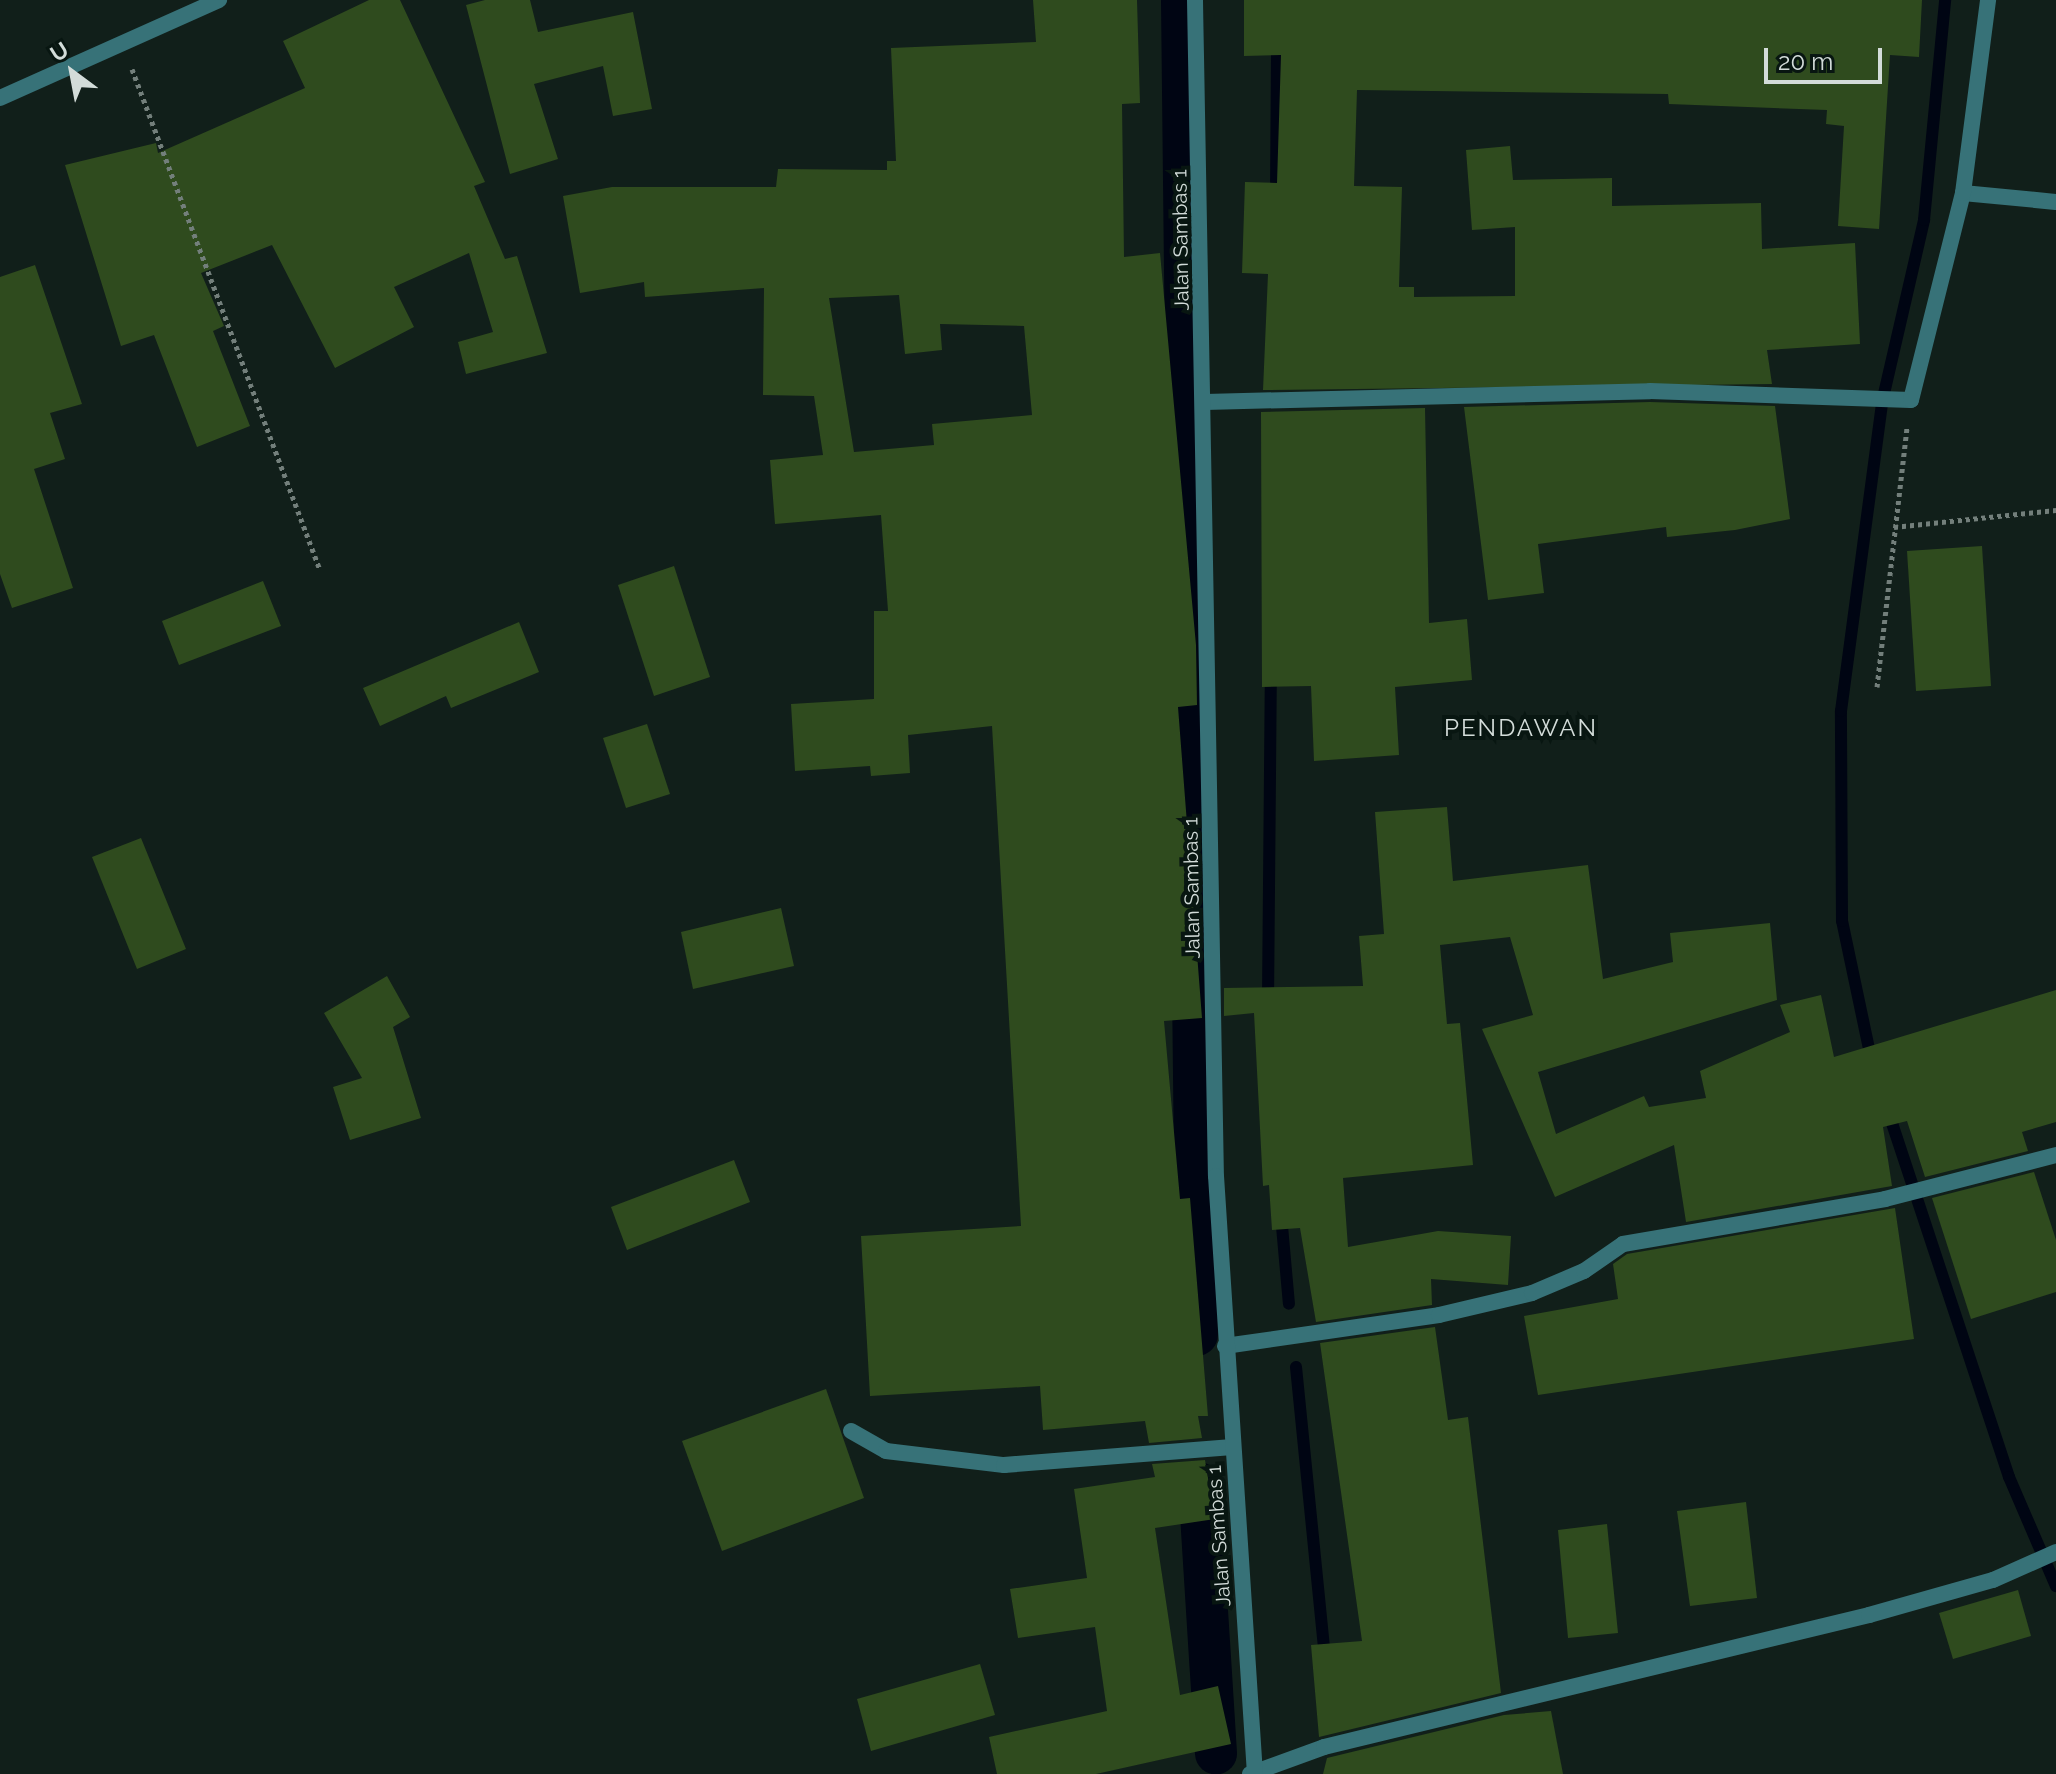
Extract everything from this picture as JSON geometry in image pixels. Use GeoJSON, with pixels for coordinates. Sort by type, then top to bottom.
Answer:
{"type":"FeatureCollection","features":[{"type":"Feature","properties":{"kind":"street"},"geometry":{"type":"LineString","coordinates":[[0,98],[219,0]]}},
{"type":"Feature","properties":{"kind":"street","name":"Jalan Sambas 1"},"geometry":{"type":"LineString","coordinates":[[1195,0],[1205,402],[1216,1176],[1254,1773]]}},
{"type":"Feature","properties":{"kind":"street"},"geometry":{"type":"LineString","coordinates":[[1205,402],[1650,391],[1854,395],[1911,400],[1963,193],[1988,0]]}},
{"type":"Feature","properties":{"kind":"street"},"geometry":{"type":"LineString","coordinates":[[1963,193],[2056,202]]}},
{"type":"Feature","properties":{"kind":"street"},"geometry":{"type":"LineString","coordinates":[[1225,1346],[1439,1315],[1532,1293],[1584,1271],[1623,1244],[1885,1199],[2056,1155]]}},
{"type":"Feature","properties":{"kind":"street"},"geometry":{"type":"LineString","coordinates":[[851,1431],[886,1451],[1004,1465],[1232,1447]]}},
{"type":"Feature","properties":{"kind":"street"},"geometry":{"type":"LineString","coordinates":[[1254,1773],[1324,1747],[1869,1615],[2026,1568],[2056,1552]]}},
{"type":"Feature","properties":{"kind":"path"},"geometry":{"type":"LineString","coordinates":[[123,45],[320,570]]}},
{"type":"Feature","properties":{"kind":"path"},"geometry":{"type":"LineString","coordinates":[[1877,687],[1911,400]]}},
{"type":"Feature","properties":{"kind":"path"},"geometry":{"type":"LineString","coordinates":[[1894,527],[2056,510]]}},
{"type":"Feature","properties":{"kind":"building"},"geometry":{"type":"Polygon","coordinates":[[[369,0],[400,0],[485,182],[474,186],[505,259],[517,256],[547,353],[466,374],[458,342],[493,332],[469,253],[394,287],[414,327],[335,368],[272,245],[201,273],[224,326],[213,331],[250,426],[197,447],[154,335],[121,346],[65,165],[156,143],[158,153],[305,88],[283,41],[369,0]]]}},
{"type":"Feature","properties":{"kind":"building"},"geometry":{"type":"Polygon","coordinates":[[[485,0],[530,0],[538,32],[633,12],[652,109],[613,116],[603,66],[534,84],[558,159],[510,174],[466,5],[485,0]]]}},
{"type":"Feature","properties":{"kind":"building"},"geometry":{"type":"Polygon","coordinates":[[[1033,0],[1137,0],[1140,103],[1122,104],[1124,257],[1160,253],[1196,645],[1197,705],[1178,707],[1202,1018],[1164,1021],[1180,1199],[1190,1198],[1208,1416],[1198,1416],[1202,1438],[1149,1443],[1145,1421],[1043,1430],[1040,1386],[870,1396],[861,1236],[1021,1226],[992,726],[908,735],[910,773],[871,776],[870,766],[795,771],[791,704],[874,699],[874,611],[888,611],[881,515],[775,524],[770,460],[823,455],[814,396],[763,395],[764,288],[645,297],[644,282],[580,293],[563,196],[612,187],[776,187],[778,169],[887,170],[887,161],[896,161],[891,48],[1036,42],[1033,0]],[[899,295],[829,298],[854,452],[934,445],[932,424],[1032,415],[1024,326],[940,324],[942,350],[905,354],[899,295]]]}},
{"type":"Feature","properties":{"kind":"building"},"geometry":{"type":"Polygon","coordinates":[[[1244,0],[1922,0],[1919,57],[1890,55],[1879,229],[1838,226],[1844,126],[1826,124],[1827,110],[1669,104],[1668,94],[1357,90],[1354,186],[1402,187],[1399,287],[1414,287],[1414,297],[1515,296],[1515,227],[1472,230],[1466,150],[1510,146],[1513,180],[1612,178],[1612,206],[1761,203],[1762,249],[1855,243],[1860,344],[1767,350],[1772,384],[1263,390],[1268,274],[1242,273],[1245,182],[1277,183],[1281,55],[1244,56],[1244,0]]]}},
{"type":"Feature","properties":{"kind":"building"},"geometry":{"type":"Polygon","coordinates":[[[35,265],[82,404],[50,413],[65,459],[34,469],[73,588],[12,608],[0,574],[0,277],[35,265]]]}},
{"type":"Feature","properties":{"kind":"building"},"geometry":{"type":"Polygon","coordinates":[[[1650,402],[1775,406],[1790,519],[1735,530],[1667,537],[1666,527],[1538,544],[1544,593],[1488,600],[1464,407],[1650,402]]]}},
{"type":"Feature","properties":{"kind":"building"},"geometry":{"type":"Polygon","coordinates":[[[1425,408],[1429,623],[1467,619],[1472,680],[1395,687],[1399,755],[1314,761],[1311,686],[1262,687],[1261,412],[1425,408]]]}},
{"type":"Feature","properties":{"kind":"building"},"geometry":{"type":"Polygon","coordinates":[[[1982,546],[1991,686],[1916,691],[1907,551],[1982,546]]]}},
{"type":"Feature","properties":{"kind":"building"},"geometry":{"type":"Polygon","coordinates":[[[674,566],[710,677],[654,696],[618,585],[674,566]]]}},
{"type":"Feature","properties":{"kind":"building"},"geometry":{"type":"Polygon","coordinates":[[[263,581],[281,626],[179,665],[162,621],[263,581]]]}},
{"type":"Feature","properties":{"kind":"building"},"geometry":{"type":"Polygon","coordinates":[[[519,622],[539,672],[451,708],[446,696],[380,726],[363,688],[519,622]]]}},
{"type":"Feature","properties":{"kind":"building"},"geometry":{"type":"Polygon","coordinates":[[[647,724],[670,794],[626,808],[603,738],[647,724]]]}},
{"type":"Feature","properties":{"kind":"building"},"geometry":{"type":"Polygon","coordinates":[[[1447,807],[1453,881],[1588,865],[1603,979],[1673,962],[1670,933],[1770,923],[1777,1000],[1538,1072],[1556,1134],[1644,1096],[1649,1107],[1706,1098],[1700,1071],[1790,1032],[1780,1005],[1821,995],[1834,1057],[2056,990],[2056,1122],[2022,1132],[2028,1151],[1925,1177],[1907,1121],[1883,1127],[1892,1186],[1686,1222],[1674,1145],[1555,1197],[1482,1029],[1533,1015],[1510,937],[1440,945],[1447,1024],[1460,1023],[1473,1165],[1343,1178],[1348,1247],[1438,1231],[1511,1236],[1508,1285],[1431,1279],[1432,1305],[1316,1322],[1300,1228],[1272,1230],[1269,1185],[1263,1186],[1254,1013],[1224,1016],[1224,988],[1363,986],[1359,936],[1384,934],[1375,812],[1447,807]]]}},
{"type":"Feature","properties":{"kind":"building"},"geometry":{"type":"Polygon","coordinates":[[[141,838],[186,949],[137,969],[92,857],[141,838]]]}},
{"type":"Feature","properties":{"kind":"building"},"geometry":{"type":"Polygon","coordinates":[[[781,908],[794,966],[693,989],[681,932],[781,908]]]}},
{"type":"Feature","properties":{"kind":"building"},"geometry":{"type":"Polygon","coordinates":[[[387,976],[410,1017],[393,1027],[421,1118],[350,1140],[333,1087],[362,1078],[324,1013],[387,976]]]}},
{"type":"Feature","properties":{"kind":"building"},"geometry":{"type":"Polygon","coordinates":[[[734,1160],[750,1202],[627,1250],[611,1207],[734,1160]]]}},
{"type":"Feature","properties":{"kind":"building"},"geometry":{"type":"Polygon","coordinates":[[[2034,1172],[2056,1240],[2056,1292],[1971,1319],[1932,1198],[2034,1172]]]}},
{"type":"Feature","properties":{"kind":"building"},"geometry":{"type":"Polygon","coordinates":[[[1895,1208],[1914,1339],[1538,1395],[1524,1316],[1618,1299],[1613,1264],[1627,1254],[1895,1208]]]}},
{"type":"Feature","properties":{"kind":"building"},"geometry":{"type":"Polygon","coordinates":[[[1435,1327],[1448,1420],[1468,1417],[1501,1693],[1319,1737],[1311,1645],[1362,1641],[1320,1343],[1435,1327]]]}},
{"type":"Feature","properties":{"kind":"building"},"geometry":{"type":"Polygon","coordinates":[[[826,1389],[864,1498],[722,1551],[682,1441],[826,1389]]]}},
{"type":"Feature","properties":{"kind":"building"},"geometry":{"type":"Polygon","coordinates":[[[1205,1460],[1215,1519],[1155,1528],[1180,1695],[1218,1686],[1231,1744],[1096,1774],[997,1774],[989,1737],[1107,1711],[1095,1627],[1018,1638],[1010,1589],[1087,1578],[1074,1489],[1155,1477],[1152,1464],[1205,1460]]]}},
{"type":"Feature","properties":{"kind":"building"},"geometry":{"type":"Polygon","coordinates":[[[1746,1502],[1757,1598],[1690,1606],[1677,1511],[1746,1502]]]}},
{"type":"Feature","properties":{"kind":"building"},"geometry":{"type":"Polygon","coordinates":[[[1607,1524],[1618,1633],[1568,1638],[1558,1530],[1607,1524]]]}},
{"type":"Feature","properties":{"kind":"building"},"geometry":{"type":"Polygon","coordinates":[[[2018,1590],[2031,1636],[1953,1659],[1939,1613],[2018,1590]]]}},
{"type":"Feature","properties":{"kind":"building"},"geometry":{"type":"Polygon","coordinates":[[[980,1664],[995,1715],[871,1751],[857,1699],[980,1664]]]}},
{"type":"Feature","properties":{"kind":"building"},"geometry":{"type":"Polygon","coordinates":[[[1551,1711],[1563,1774],[1323,1774],[1327,1758],[1504,1715],[1551,1711]]]}},
{"type":"Feature","properties":{"kind":"waterway"},"geometry":{"type":"LineString","coordinates":[[1182,0],[1197,1335]]}},
{"type":"Feature","properties":{"kind":"waterway"},"geometry":{"type":"LineString","coordinates":[[1872,1063],[1842,921],[1841,711],[1883,398],[1924,220],[1945,0]]}},
{"type":"Feature","properties":{"kind":"waterway"},"geometry":{"type":"LineString","coordinates":[[1276,197],[1277,39]]}},
{"type":"Feature","properties":{"kind":"waterway"},"geometry":{"type":"LineString","coordinates":[[1268,1001],[1271,672]]}},
{"type":"Feature","properties":{"kind":"waterway"},"geometry":{"type":"LineString","coordinates":[[1888,1111],[2009,1477],[2056,1586]]}},
{"type":"Feature","properties":{"kind":"waterway"},"geometry":{"type":"LineString","coordinates":[[1281,1215],[1289,1304]]}},
{"type":"Feature","properties":{"kind":"waterway"},"geometry":{"type":"LineString","coordinates":[[1296,1367],[1325,1659]]}},
{"type":"Feature","properties":{"kind":"waterway"},"geometry":{"type":"LineString","coordinates":[[1199,1483],[1216,1753]]}},
{"type":"Feature","properties":{"kind":"district","name":"PENDAWAN"},"geometry":{"type":"Point","coordinates":[1521,728]}}]}
